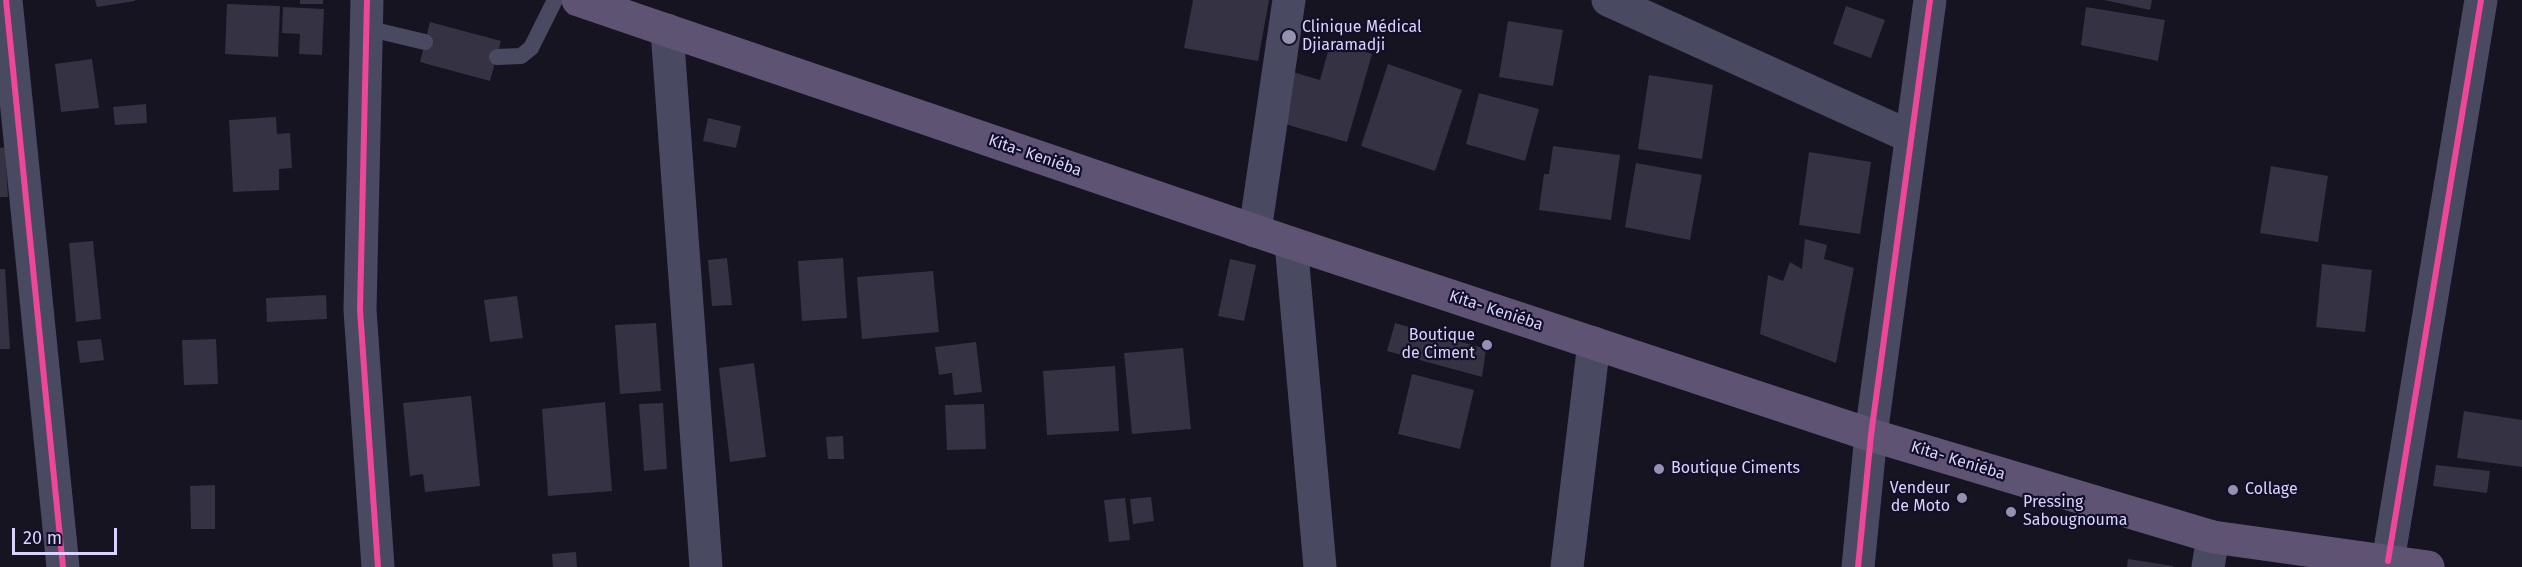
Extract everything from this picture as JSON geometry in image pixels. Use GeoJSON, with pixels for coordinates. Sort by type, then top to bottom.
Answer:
{"type":"FeatureCollection","features":[{"type":"Feature","properties":{"kind":"main road","name":"Kita- Keniéba"},"geometry":{"type":"LineString","coordinates":[[578,0],[1290,243],[1871,435],[2210,552],[2388,561],[2428,567]]}},
{"type":"Feature","properties":{"kind":"street"},"geometry":{"type":"LineString","coordinates":[[6,0],[63,567]]}},
{"type":"Feature","properties":{"kind":"street"},"geometry":{"type":"LineString","coordinates":[[1255,231],[1289,0]]}},
{"type":"Feature","properties":{"kind":"street"},"geometry":{"type":"LineString","coordinates":[[1608,0],[1911,137]]}},
{"type":"Feature","properties":{"kind":"street"},"geometry":{"type":"LineString","coordinates":[[1858,567],[1871,435],[1930,0]]}},
{"type":"Feature","properties":{"kind":"street"},"geometry":{"type":"LineString","coordinates":[[2388,561],[2481,0]]}},
{"type":"Feature","properties":{"kind":"street"},"geometry":{"type":"LineString","coordinates":[[367,14],[360,310],[378,567]]}},
{"type":"Feature","properties":{"kind":"street"},"geometry":{"type":"LineString","coordinates":[[667,30],[706,567]]}},
{"type":"Feature","properties":{"kind":"street"},"geometry":{"type":"LineString","coordinates":[[1290,243],[1320,567]]}},
{"type":"Feature","properties":{"kind":"street"},"geometry":{"type":"LineString","coordinates":[[1567,567],[1594,343]]}},
{"type":"Feature","properties":{"kind":"lane"},"geometry":{"type":"LineString","coordinates":[[497,57],[521,56],[531,48],[555,0]]}},
{"type":"Feature","properties":{"kind":"lane"},"geometry":{"type":"LineString","coordinates":[[367,14],[425,42]]}},
{"type":"Feature","properties":{"kind":"building"},"geometry":{"type":"Polygon","coordinates":[[[95,0],[135,0],[135,1],[97,7],[95,0]]]}},
{"type":"Feature","properties":{"kind":"building"},"geometry":{"type":"Polygon","coordinates":[[[300,0],[323,0],[323,4],[300,4],[300,0]]]}},
{"type":"Feature","properties":{"kind":"building"},"geometry":{"type":"Polygon","coordinates":[[[1193,0],[1269,0],[1258,61],[1184,48],[1193,0]]]}},
{"type":"Feature","properties":{"kind":"building"},"geometry":{"type":"Polygon","coordinates":[[[2104,0],[2152,0],[2150,10],[2104,0]]]}},
{"type":"Feature","properties":{"kind":"building"},"geometry":{"type":"Polygon","coordinates":[[[227,4],[280,6],[278,57],[225,54],[227,4]]]}},
{"type":"Feature","properties":{"kind":"building"},"geometry":{"type":"Polygon","coordinates":[[[1846,6],[1885,20],[1871,58],[1833,44],[1846,6]]]}},
{"type":"Feature","properties":{"kind":"building"},"geometry":{"type":"Polygon","coordinates":[[[283,7],[324,9],[322,55],[299,54],[300,34],[282,33],[283,7]]]}},
{"type":"Feature","properties":{"kind":"building"},"geometry":{"type":"Polygon","coordinates":[[[2086,7],[2165,20],[2158,61],[2081,45],[2086,7]]]}},
{"type":"Feature","properties":{"kind":"building"},"geometry":{"type":"Polygon","coordinates":[[[1508,21],[1563,30],[1553,86],[1499,77],[1508,21]]]}},
{"type":"Feature","properties":{"kind":"building"},"geometry":{"type":"Polygon","coordinates":[[[430,22],[501,41],[490,81],[420,62],[430,22]]]}},
{"type":"Feature","properties":{"kind":"building"},"geometry":{"type":"Polygon","coordinates":[[[1331,41],[1372,54],[1347,142],[1278,122],[1293,72],[1320,80],[1331,41]]]}},
{"type":"Feature","properties":{"kind":"building"},"geometry":{"type":"Polygon","coordinates":[[[92,59],[99,108],[61,112],[55,64],[92,59]]]}},
{"type":"Feature","properties":{"kind":"building"},"geometry":{"type":"Polygon","coordinates":[[[1388,64],[1462,90],[1435,171],[1361,146],[1388,64]]]}},
{"type":"Feature","properties":{"kind":"building"},"geometry":{"type":"Polygon","coordinates":[[[1649,75],[1713,85],[1702,159],[1638,149],[1649,75]]]}},
{"type":"Feature","properties":{"kind":"building"},"geometry":{"type":"Polygon","coordinates":[[[1479,93],[1539,109],[1525,161],[1466,144],[1479,93]]]}},
{"type":"Feature","properties":{"kind":"building"},"geometry":{"type":"Polygon","coordinates":[[[146,104],[147,123],[115,125],[113,107],[146,104]]]}},
{"type":"Feature","properties":{"kind":"building"},"geometry":{"type":"Polygon","coordinates":[[[276,117],[277,134],[290,133],[292,168],[279,169],[279,190],[233,192],[229,120],[276,117]]]}},
{"type":"Feature","properties":{"kind":"building"},"geometry":{"type":"Polygon","coordinates":[[[708,118],[741,126],[736,148],[703,141],[708,118]]]}},
{"type":"Feature","properties":{"kind":"building"},"geometry":{"type":"Polygon","coordinates":[[[1553,146],[1620,155],[1611,220],[1539,210],[1544,174],[1549,174],[1553,146]]]}},
{"type":"Feature","properties":{"kind":"building"},"geometry":{"type":"Polygon","coordinates":[[[5,147],[8,197],[0,197],[0,148],[5,147]]]}},
{"type":"Feature","properties":{"kind":"building"},"geometry":{"type":"Polygon","coordinates":[[[1809,152],[1871,162],[1860,234],[1799,225],[1809,152]]]}},
{"type":"Feature","properties":{"kind":"building"},"geometry":{"type":"Polygon","coordinates":[[[1636,163],[1702,175],[1690,240],[1625,227],[1636,163]]]}},
{"type":"Feature","properties":{"kind":"building"},"geometry":{"type":"Polygon","coordinates":[[[2271,166],[2328,176],[2318,242],[2260,233],[2271,166]]]}},
{"type":"Feature","properties":{"kind":"building"},"geometry":{"type":"Polygon","coordinates":[[[1805,239],[1827,245],[1824,259],[1854,268],[1836,363],[1760,334],[1768,275],[1783,281],[1790,262],[1802,269],[1805,239]]]}},
{"type":"Feature","properties":{"kind":"building"},"geometry":{"type":"Polygon","coordinates":[[[93,241],[101,319],[76,322],[69,243],[93,241]]]}},
{"type":"Feature","properties":{"kind":"building"},"geometry":{"type":"Polygon","coordinates":[[[727,258],[732,305],[712,306],[708,260],[727,258]]]}},
{"type":"Feature","properties":{"kind":"building"},"geometry":{"type":"Polygon","coordinates":[[[843,258],[847,318],[802,321],[798,261],[843,258]]]}},
{"type":"Feature","properties":{"kind":"building"},"geometry":{"type":"Polygon","coordinates":[[[1230,259],[1256,265],[1244,321],[1218,316],[1230,259]]]}},
{"type":"Feature","properties":{"kind":"building"},"geometry":{"type":"Polygon","coordinates":[[[2322,264],[2372,270],[2365,332],[2316,327],[2322,264]]]}},
{"type":"Feature","properties":{"kind":"building"},"geometry":{"type":"Polygon","coordinates":[[[0,269],[5,269],[10,349],[0,349],[0,269]]]}},
{"type":"Feature","properties":{"kind":"building"},"geometry":{"type":"Polygon","coordinates":[[[933,271],[939,332],[862,339],[857,277],[933,271]]]}},
{"type":"Feature","properties":{"kind":"building"},"geometry":{"type":"Polygon","coordinates":[[[326,295],[327,319],[267,322],[266,298],[326,295]]]}},
{"type":"Feature","properties":{"kind":"building"},"geometry":{"type":"Polygon","coordinates":[[[517,296],[523,338],[490,342],[484,300],[517,296]]]}},
{"type":"Feature","properties":{"kind":"building"},"geometry":{"type":"Polygon","coordinates":[[[656,323],[661,391],[620,394],[615,325],[656,323]]]}},
{"type":"Feature","properties":{"kind":"building"},"geometry":{"type":"Polygon","coordinates":[[[1395,323],[1486,349],[1482,377],[1387,351],[1395,323]]]}},
{"type":"Feature","properties":{"kind":"building"},"geometry":{"type":"Polygon","coordinates":[[[101,339],[104,360],[80,363],[77,341],[101,339]]]}},
{"type":"Feature","properties":{"kind":"building"},"geometry":{"type":"Polygon","coordinates":[[[216,339],[218,384],[184,385],[182,340],[216,339]]]}},
{"type":"Feature","properties":{"kind":"building"},"geometry":{"type":"Polygon","coordinates":[[[976,342],[982,392],[954,395],[952,373],[939,375],[935,347],[976,342]]]}},
{"type":"Feature","properties":{"kind":"building"},"geometry":{"type":"Polygon","coordinates":[[[1183,348],[1191,429],[1132,434],[1124,353],[1183,348]]]}},
{"type":"Feature","properties":{"kind":"building"},"geometry":{"type":"Polygon","coordinates":[[[754,363],[766,457],[730,462],[719,368],[754,363]]]}},
{"type":"Feature","properties":{"kind":"building"},"geometry":{"type":"Polygon","coordinates":[[[1115,366],[1119,431],[1047,435],[1043,371],[1115,366]]]}},
{"type":"Feature","properties":{"kind":"building"},"geometry":{"type":"Polygon","coordinates":[[[1412,374],[1474,390],[1460,449],[1398,434],[1412,374]]]}},
{"type":"Feature","properties":{"kind":"building"},"geometry":{"type":"Polygon","coordinates":[[[471,396],[480,486],[425,492],[423,474],[410,476],[403,403],[471,396]]]}},
{"type":"Feature","properties":{"kind":"building"},"geometry":{"type":"Polygon","coordinates":[[[605,402],[612,491],[548,496],[542,409],[605,402]]]}},
{"type":"Feature","properties":{"kind":"building"},"geometry":{"type":"Polygon","coordinates":[[[663,403],[667,469],[644,471],[639,404],[663,403]]]}},
{"type":"Feature","properties":{"kind":"building"},"geometry":{"type":"Polygon","coordinates":[[[984,404],[986,449],[947,450],[945,405],[984,404]]]}},
{"type":"Feature","properties":{"kind":"building"},"geometry":{"type":"Polygon","coordinates":[[[2464,411],[2522,420],[2522,467],[2457,458],[2464,411]]]}},
{"type":"Feature","properties":{"kind":"building"},"geometry":{"type":"Polygon","coordinates":[[[843,436],[844,459],[828,459],[826,437],[843,436]]]}},
{"type":"Feature","properties":{"kind":"building"},"geometry":{"type":"Polygon","coordinates":[[[2436,465],[2490,471],[2487,493],[2433,486],[2436,465]]]}},
{"type":"Feature","properties":{"kind":"building"},"geometry":{"type":"Polygon","coordinates":[[[215,485],[215,529],[191,529],[190,486],[215,485]]]}},
{"type":"Feature","properties":{"kind":"building"},"geometry":{"type":"Polygon","coordinates":[[[1151,497],[1154,521],[1133,524],[1130,499],[1151,497]]]}},
{"type":"Feature","properties":{"kind":"building"},"geometry":{"type":"Polygon","coordinates":[[[1125,498],[1130,540],[1109,542],[1104,500],[1125,498]]]}},
{"type":"Feature","properties":{"kind":"building"},"geometry":{"type":"Polygon","coordinates":[[[576,552],[577,567],[553,567],[552,554],[576,552]]]}},
{"type":"Feature","properties":{"kind":"building"},"geometry":{"type":"Polygon","coordinates":[[[2128,559],[2173,566],[2173,567],[2127,567],[2128,559]]]}},
{"type":"Feature","properties":{"kind":"cycle path"},"geometry":{"type":"LineString","coordinates":[[6,0],[63,567]]}},
{"type":"Feature","properties":{"kind":"cycle path"},"geometry":{"type":"LineString","coordinates":[[367,0],[360,310],[378,567]]}},
{"type":"Feature","properties":{"kind":"cycle path"},"geometry":{"type":"LineString","coordinates":[[1858,567],[1871,435],[1930,0]]}},
{"type":"Feature","properties":{"kind":"cycle path"},"geometry":{"type":"LineString","coordinates":[[2388,561],[2481,0]]}},
{"type":"Feature","properties":{"kind":"place","name":"Clinique Médical Djiaramadji"},"geometry":{"type":"Point","coordinates":[1289,37]}},
{"type":"Feature","properties":{"kind":"place","name":"Boutique de Ciment"},"geometry":{"type":"Point","coordinates":[1487,345]}},
{"type":"Feature","properties":{"kind":"place","name":"Boutique Ciments"},"geometry":{"type":"Point","coordinates":[1659,469]}},
{"type":"Feature","properties":{"kind":"place","name":"Collage"},"geometry":{"type":"Point","coordinates":[2233,490]}},
{"type":"Feature","properties":{"kind":"place","name":"Vendeur de Moto"},"geometry":{"type":"Point","coordinates":[1962,498]}},
{"type":"Feature","properties":{"kind":"place","name":"Pressing Sabougnouma"},"geometry":{"type":"Point","coordinates":[2011,512]}}]}
